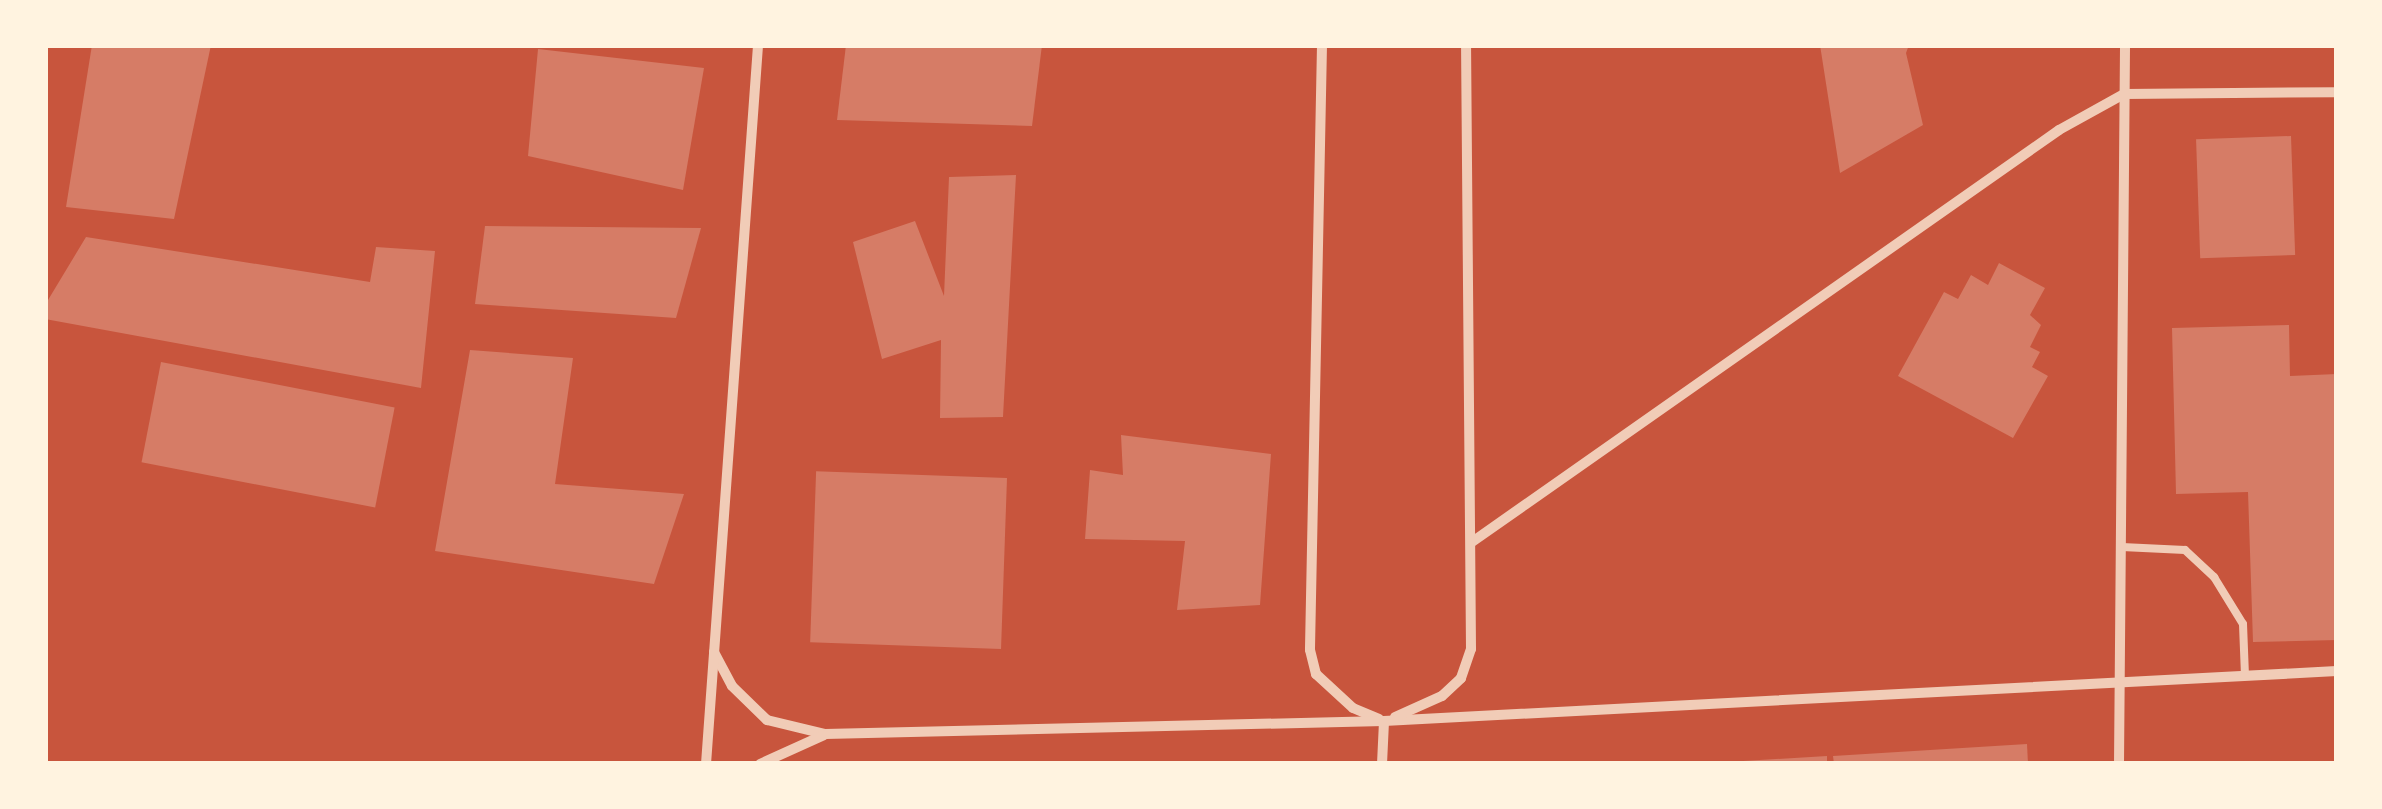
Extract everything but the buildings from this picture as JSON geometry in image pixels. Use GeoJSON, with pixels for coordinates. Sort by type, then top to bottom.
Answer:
{"type":"FeatureCollection","features":[{"type":"Feature","properties":{"kind":"street"},"geometry":{"type":"LineString","coordinates":[[706,764],[758,45]]}},
{"type":"Feature","properties":{"kind":"street"},"geometry":{"type":"LineString","coordinates":[[1322,45],[1310,650],[1316,674],[1352,708],[1384,721],[1442,696],[1461,678],[1471,649],[1466,45]]}},
{"type":"Feature","properties":{"kind":"street"},"geometry":{"type":"LineString","coordinates":[[2119,764],[2123,680],[2125,45]]}},
{"type":"Feature","properties":{"kind":"street"},"geometry":{"type":"LineString","coordinates":[[1472,542],[2059,130],[2124,94],[2337,92]]}},
{"type":"Feature","properties":{"kind":"street"},"geometry":{"type":"LineString","coordinates":[[714,652],[732,686],[767,720],[825,734],[1384,721],[2337,672]]}},
{"type":"Feature","properties":{"kind":"street"},"geometry":{"type":"LineString","coordinates":[[1382,764],[1384,721]]}},
{"type":"Feature","properties":{"kind":"street"},"geometry":{"type":"LineString","coordinates":[[760,764],[825,734]]}},
{"type":"Feature","properties":{"kind":"lane"},"geometry":{"type":"LineString","coordinates":[[2122,546],[2185,550],[2214,577],[2243,624],[2245,675]]}}]}
